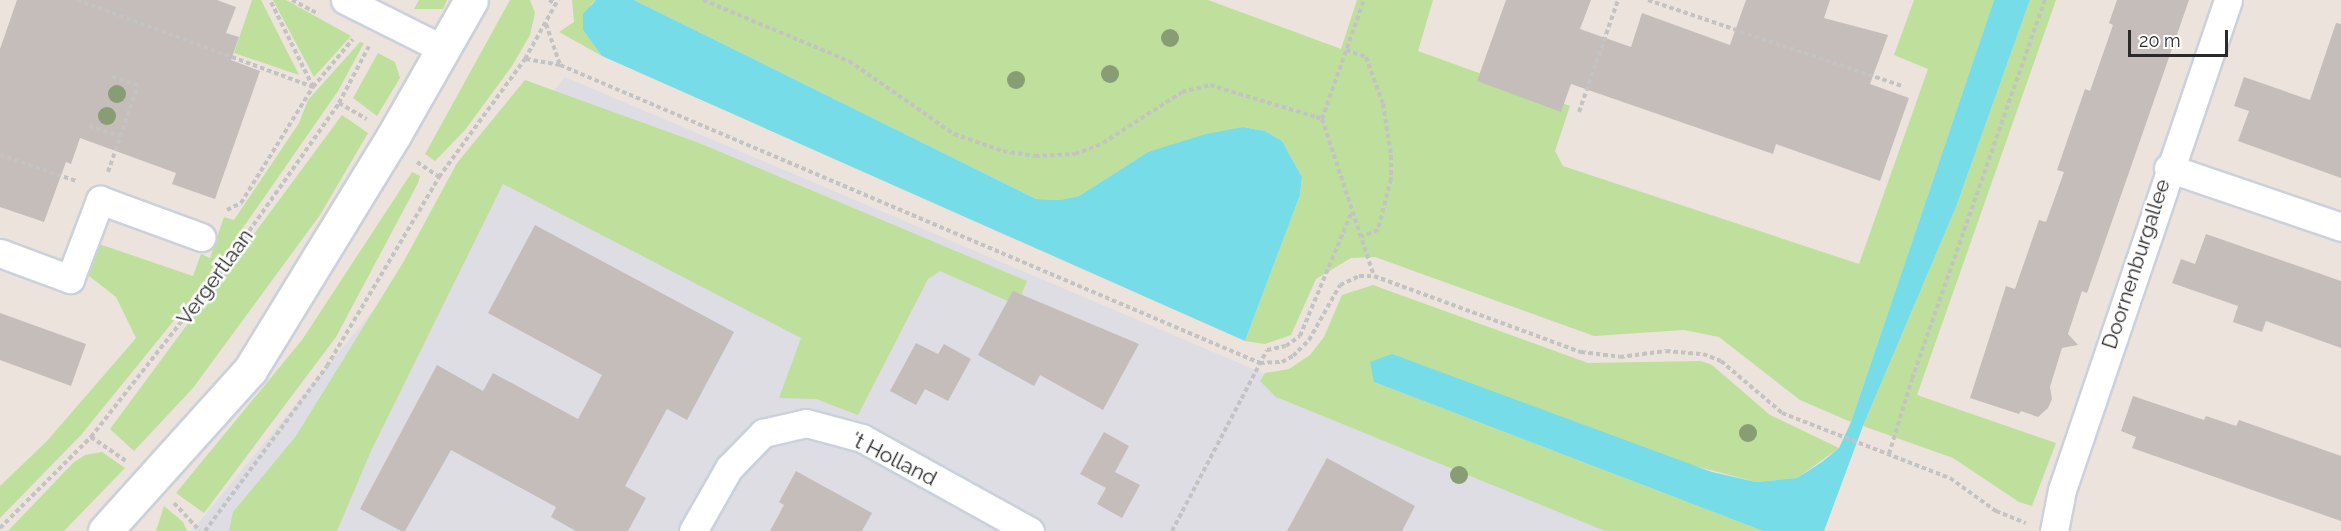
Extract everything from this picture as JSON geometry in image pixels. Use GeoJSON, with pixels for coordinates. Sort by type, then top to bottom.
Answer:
{"type":"FeatureCollection","features":[{"type":"Feature","properties":{"kind":"street"},"geometry":{"type":"LineString","coordinates":[[105,531],[250,370],[471,0]]}},
{"type":"Feature","properties":{"kind":"street","name":"Doornenburgallee"},"geometry":{"type":"LineString","coordinates":[[2042,528],[2054,518],[2168,168],[2228,0]]}},
{"type":"Feature","properties":{"kind":"street"},"geometry":{"type":"LineString","coordinates":[[337,10],[383,20],[443,49]]}},
{"type":"Feature","properties":{"kind":"street"},"geometry":{"type":"LineString","coordinates":[[2168,168],[2341,227]]}},
{"type":"Feature","properties":{"kind":"street"},"geometry":{"type":"LineString","coordinates":[[0,253],[70,279],[100,200],[201,237]]}},
{"type":"Feature","properties":{"kind":"street","name":"'t Holland"},"geometry":{"type":"LineString","coordinates":[[693,531],[729,468],[763,433],[806,423],[862,438],[1030,531]]}},
{"type":"Feature","properties":{"kind":"path"},"geometry":{"type":"LineString","coordinates":[[76,0],[313,87]]}},
{"type":"Feature","properties":{"kind":"path"},"geometry":{"type":"LineString","coordinates":[[270,0],[313,87]]}},
{"type":"Feature","properties":{"kind":"path"},"geometry":{"type":"LineString","coordinates":[[292,0],[337,10]]}},
{"type":"Feature","properties":{"kind":"path"},"geometry":{"type":"LineString","coordinates":[[205,531],[327,366],[439,177],[525,59],[557,2],[549,0]]}},
{"type":"Feature","properties":{"kind":"path"},"geometry":{"type":"LineString","coordinates":[[703,0],[849,61],[954,134],[1003,151],[1035,156],[1075,153],[1103,143],[1182,92],[1210,85],[1322,119]]}},
{"type":"Feature","properties":{"kind":"path"},"geometry":{"type":"LineString","coordinates":[[1364,0],[1322,119],[1374,276]]}},
{"type":"Feature","properties":{"kind":"path"},"geometry":{"type":"LineString","coordinates":[[1579,112],[1618,0]]}},
{"type":"Feature","properties":{"kind":"path"},"geometry":{"type":"LineString","coordinates":[[1648,0],[1902,86]]}},
{"type":"Feature","properties":{"kind":"path"},"geometry":{"type":"LineString","coordinates":[[1890,454],[1912,378],[2045,0]]}},
{"type":"Feature","properties":{"kind":"path","name":"Vergertlaan"},"geometry":{"type":"LineString","coordinates":[[0,528],[91,436],[219,274],[339,103],[383,20]]}},
{"type":"Feature","properties":{"kind":"path"},"geometry":{"type":"LineString","coordinates":[[546,24],[560,65]]}},
{"type":"Feature","properties":{"kind":"path"},"geometry":{"type":"LineString","coordinates":[[226,210],[241,203],[313,87],[357,35],[348,30]]}},
{"type":"Feature","properties":{"kind":"path"},"geometry":{"type":"LineString","coordinates":[[1346,50],[1366,57],[1383,104],[1391,155],[1391,179],[1378,230],[1361,237]]}},
{"type":"Feature","properties":{"kind":"path"},"geometry":{"type":"LineString","coordinates":[[525,59],[560,65],[1260,363],[1282,362],[1293,356],[1309,340],[1340,285],[1359,276],[1374,276],[1581,352],[1610,357],[1666,351],[1703,354],[1721,361],[1782,413],[1826,433],[1890,454],[1950,478],[1996,511],[2042,528]]}},
{"type":"Feature","properties":{"kind":"path"},"geometry":{"type":"LineString","coordinates":[[106,179],[138,85],[110,76]]}},
{"type":"Feature","properties":{"kind":"path"},"geometry":{"type":"LineString","coordinates":[[89,126],[120,136]]}},
{"type":"Feature","properties":{"kind":"path"},"geometry":{"type":"LineString","coordinates":[[0,155],[79,182]]}},
{"type":"Feature","properties":{"kind":"path"},"geometry":{"type":"LineString","coordinates":[[1172,531],[1267,350],[1286,346],[1300,336],[1352,211]]}},
{"type":"Feature","properties":{"kind":"shaded area"},"geometry":{"type":"Polygon","coordinates":[[[565,77],[1635,531],[192,531],[565,77]]]}},
{"type":"Feature","properties":{"kind":"green space"},"geometry":{"type":"Polygon","coordinates":[[[252,0],[261,0],[299,75],[234,53],[252,0]]]}},
{"type":"Feature","properties":{"kind":"green space"},"geometry":{"type":"Polygon","coordinates":[[[273,0],[286,0],[351,36],[314,77],[273,0]]]}},
{"type":"Feature","properties":{"kind":"green space"},"geometry":{"type":"Polygon","coordinates":[[[419,0],[447,0],[443,9],[414,9],[419,0]]]}},
{"type":"Feature","properties":{"kind":"green space"},"geometry":{"type":"Polygon","coordinates":[[[510,0],[530,0],[535,13],[530,35],[512,66],[465,130],[435,161],[425,154],[510,0]]]}},
{"type":"Feature","properties":{"kind":"green space"},"geometry":{"type":"Polygon","coordinates":[[[572,0],[596,0],[591,4],[583,30],[602,56],[559,32],[574,22],[572,0]]]}},
{"type":"Feature","properties":{"kind":"green space"},"geometry":{"type":"Polygon","coordinates":[[[634,0],[1208,0],[1341,49],[1357,0],[1433,0],[1418,51],[1570,106],[1555,151],[1563,166],[1859,264],[1928,69],[1894,55],[1914,0],[1994,0],[1851,422],[1800,400],[1719,337],[1684,330],[1594,336],[1375,257],[1351,258],[1316,279],[1291,335],[1265,344],[1245,341],[1300,195],[1302,177],[1282,141],[1265,131],[1243,127],[1148,152],[1079,196],[1061,200],[1036,199],[634,0]]]}},
{"type":"Feature","properties":{"kind":"green space"},"geometry":{"type":"Polygon","coordinates":[[[2030,0],[2056,0],[1917,395],[2056,443],[2032,506],[2019,502],[1953,458],[1863,426],[1956,207],[2030,0]]]}},
{"type":"Feature","properties":{"kind":"green space"},"geometry":{"type":"Polygon","coordinates":[[[360,42],[364,43],[338,91],[206,281],[81,435],[0,518],[0,486],[47,441],[136,338],[116,297],[84,272],[96,243],[193,276],[201,254],[210,258],[224,217],[234,220],[299,123],[308,100],[360,42]]]}},
{"type":"Feature","properties":{"kind":"green space"},"geometry":{"type":"Polygon","coordinates":[[[378,53],[395,62],[400,78],[377,116],[353,98],[378,53]]]}},
{"type":"Feature","properties":{"kind":"green space"},"geometry":{"type":"Polygon","coordinates":[[[525,80],[699,143],[1027,281],[1017,305],[940,271],[928,279],[858,415],[816,399],[779,398],[801,338],[503,184],[371,451],[337,531],[229,531],[233,512],[296,436],[404,261],[457,163],[525,80]]]}},
{"type":"Feature","properties":{"kind":"green space"},"geometry":{"type":"Polygon","coordinates":[[[342,115],[368,133],[320,215],[193,388],[134,451],[110,429],[342,115]]]}},
{"type":"Feature","properties":{"kind":"green space"},"geometry":{"type":"Polygon","coordinates":[[[412,172],[420,176],[418,183],[336,337],[204,513],[176,493],[302,340],[412,172]]]}},
{"type":"Feature","properties":{"kind":"green space"},"geometry":{"type":"Polygon","coordinates":[[[1373,285],[1588,363],[1701,361],[1712,365],[1770,415],[1839,448],[1797,478],[1756,482],[1374,382],[1763,531],[1605,531],[1276,397],[1260,381],[1265,373],[1289,369],[1310,355],[1324,337],[1342,295],[1373,285]]]}},
{"type":"Feature","properties":{"kind":"green space"},"geometry":{"type":"Polygon","coordinates":[[[102,452],[125,468],[64,531],[8,531],[73,463],[85,455],[102,452]]]}},
{"type":"Feature","properties":{"kind":"green space"},"geometry":{"type":"Polygon","coordinates":[[[164,506],[183,522],[187,531],[156,531],[164,506]]]}},
{"type":"Feature","properties":{"kind":"water"},"geometry":{"type":"Polygon","coordinates":[[[596,0],[634,0],[1036,199],[1060,200],[1079,196],[1148,152],[1206,134],[1243,127],[1265,131],[1282,141],[1302,177],[1300,195],[1245,341],[602,56],[583,30],[583,14],[596,0]]]}},
{"type":"Feature","properties":{"kind":"water"},"geometry":{"type":"Polygon","coordinates":[[[1994,0],[2030,0],[1956,207],[1863,426],[1824,531],[1763,531],[1374,382],[1370,362],[1392,354],[1712,472],[1756,482],[1797,478],[1839,448],[1851,422],[1994,0]]]}},
{"type":"Feature","properties":{"kind":"building"},"geometry":{"type":"Polygon","coordinates":[[[17,0],[217,0],[236,7],[226,33],[239,37],[231,60],[260,71],[215,199],[172,184],[176,173],[80,138],[71,164],[66,162],[44,222],[0,207],[0,49],[17,0]]]}},
{"type":"Feature","properties":{"kind":"building"},"geometry":{"type":"Polygon","coordinates":[[[1506,0],[1591,0],[1580,29],[1631,47],[1642,13],[1730,45],[1746,0],[1830,0],[1824,18],[1888,35],[1870,84],[1909,98],[1880,181],[1776,144],[1773,154],[1571,84],[1561,112],[1477,81],[1506,0]]]}},
{"type":"Feature","properties":{"kind":"building"},"geometry":{"type":"Polygon","coordinates":[[[2117,0],[2189,0],[2087,293],[2082,291],[2068,334],[2078,345],[2062,348],[2050,387],[2052,399],[2048,408],[2038,417],[2021,411],[2019,414],[1970,398],[2006,286],[2015,289],[2039,220],[2046,222],[2064,172],[2057,170],[2085,89],[2090,91],[2113,25],[2109,23],[2117,0]]]}},
{"type":"Feature","properties":{"kind":"building"},"geometry":{"type":"Polygon","coordinates":[[[2336,23],[2341,24],[2341,178],[2238,141],[2249,111],[2234,106],[2244,77],[2310,100],[2336,23]]]}},
{"type":"Feature","properties":{"kind":"building"},"geometry":{"type":"Polygon","coordinates":[[[535,225],[734,332],[687,420],[667,409],[625,486],[646,498],[628,531],[576,531],[551,517],[556,507],[451,450],[405,531],[401,531],[360,509],[437,365],[483,391],[493,373],[578,419],[602,375],[488,313],[535,225]]]}},
{"type":"Feature","properties":{"kind":"building"},"geometry":{"type":"Polygon","coordinates":[[[2206,234],[2341,281],[2341,348],[2266,321],[2262,332],[2233,322],[2238,306],[2172,283],[2181,259],[2195,264],[2206,234]]]}},
{"type":"Feature","properties":{"kind":"building"},"geometry":{"type":"Polygon","coordinates":[[[1013,291],[1139,344],[1103,410],[1040,375],[1034,386],[978,355],[1013,291]]]}},
{"type":"Feature","properties":{"kind":"building"},"geometry":{"type":"Polygon","coordinates":[[[0,313],[86,344],[71,386],[0,360],[0,313]]]}},
{"type":"Feature","properties":{"kind":"building"},"geometry":{"type":"Polygon","coordinates":[[[916,343],[938,354],[944,344],[971,359],[948,401],[925,389],[916,405],[890,391],[916,343]]]}},
{"type":"Feature","properties":{"kind":"building"},"geometry":{"type":"Polygon","coordinates":[[[2133,396],[2204,420],[2206,416],[2236,426],[2239,420],[2341,456],[2341,521],[2132,448],[2136,437],[2121,431],[2133,396]]]}},
{"type":"Feature","properties":{"kind":"building"},"geometry":{"type":"Polygon","coordinates":[[[1104,432],[1129,446],[1115,472],[1140,485],[1122,518],[1097,504],[1106,488],[1080,474],[1104,432]]]}},
{"type":"Feature","properties":{"kind":"building"},"geometry":{"type":"Polygon","coordinates":[[[1327,458],[1415,506],[1402,531],[1287,531],[1327,458]]]}},
{"type":"Feature","properties":{"kind":"building"},"geometry":{"type":"Polygon","coordinates":[[[796,471],[872,513],[862,531],[770,531],[784,505],[779,502],[796,471]]]}}]}
